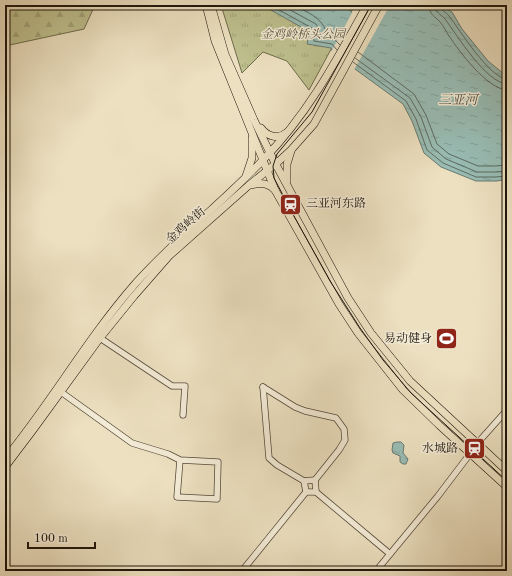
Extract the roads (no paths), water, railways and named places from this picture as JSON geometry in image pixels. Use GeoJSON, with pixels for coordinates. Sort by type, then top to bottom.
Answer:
{"type":"FeatureCollection","features":[{"type":"Feature","properties":{"kind":"main road"},"geometry":{"type":"LineString","coordinates":[[206,5],[215,41],[252,123],[288,184],[336,278],[371,333],[410,381],[507,471]]}},
{"type":"Feature","properties":{"kind":"main road"},"geometry":{"type":"LineString","coordinates":[[211,5],[226,54],[252,123],[267,171],[327,284],[358,333],[403,390],[507,487]]}},
{"type":"Feature","properties":{"kind":"main road","name":"金鸡岭街"},"geometry":{"type":"LineString","coordinates":[[5,467],[100,338],[134,296],[169,256],[246,183],[263,160],[290,131],[333,67],[367,5]]}},
{"type":"Feature","properties":{"kind":"main road","name":"金鸡岭街"},"geometry":{"type":"LineString","coordinates":[[5,459],[115,309],[136,284],[162,257],[246,183],[276,164],[291,150],[314,124],[379,5]]}},
{"type":"Feature","properties":{"kind":"main road"},"geometry":{"type":"LineString","coordinates":[[252,123],[263,132],[273,136],[283,136],[290,131]]}},
{"type":"Feature","properties":{"kind":"main road"},"geometry":{"type":"LineString","coordinates":[[252,123],[252,158],[246,183],[264,183],[276,190]]}},
{"type":"Feature","properties":{"kind":"main road"},"geometry":{"type":"LineString","coordinates":[[288,184],[287,164],[291,150]]}},
{"type":"Feature","properties":{"kind":"street"},"geometry":{"type":"LineString","coordinates":[[100,338],[172,386],[185,386],[184,415]]}},
{"type":"Feature","properties":{"kind":"street"},"geometry":{"type":"LineString","coordinates":[[315,480],[304,481],[268,458],[263,387],[305,411],[336,418],[344,429],[345,440],[315,480],[316,492]]}},
{"type":"Feature","properties":{"kind":"street"},"geometry":{"type":"LineString","coordinates":[[61,392],[132,443],[168,454],[180,460],[218,462],[217,499],[177,497],[180,460]]}},
{"type":"Feature","properties":{"kind":"street"},"geometry":{"type":"LineString","coordinates":[[376,571],[507,410]]}},
{"type":"Feature","properties":{"kind":"street"},"geometry":{"type":"LineString","coordinates":[[242,571],[306,492],[304,481]]}},
{"type":"Feature","properties":{"kind":"street"},"geometry":{"type":"LineString","coordinates":[[306,492],[316,492],[390,554]]}},
{"type":"Feature","properties":{"kind":"water","name":"三亚河"},"geometry":{"type":"Polygon","coordinates":[[[262,5],[343,5],[353,13],[365,5],[441,5],[452,12],[462,29],[488,61],[507,75],[507,179],[497,181],[476,181],[441,167],[424,153],[412,121],[403,104],[333,53],[331,48],[307,44],[310,32],[262,5]]]}},
{"type":"Feature","properties":{"kind":"water"},"geometry":{"type":"Polygon","coordinates":[[[401,442],[404,445],[403,453],[408,459],[406,464],[400,462],[400,456],[393,453],[393,443],[401,442]]]}},
{"type":"Feature","properties":{"kind":"tram line"},"geometry":{"type":"LineString","coordinates":[[371,5],[312,112],[277,154],[273,166],[274,178],[330,281],[360,328],[383,360],[411,393],[507,481]]}},
{"type":"Feature","properties":{"kind":"place","name":"三亚河东路"},"geometry":{"type":"Point","coordinates":[290,204]}},
{"type":"Feature","properties":{"kind":"place","name":"易动健身"},"geometry":{"type":"Point","coordinates":[447,339]}},
{"type":"Feature","properties":{"kind":"place","name":"水城路"},"geometry":{"type":"Point","coordinates":[474,449]}},
{"type":"Feature","properties":{"kind":"park label","name":"金鸡岭桥头公园"},"geometry":{"type":"Point","coordinates":[303,35]}}]}
